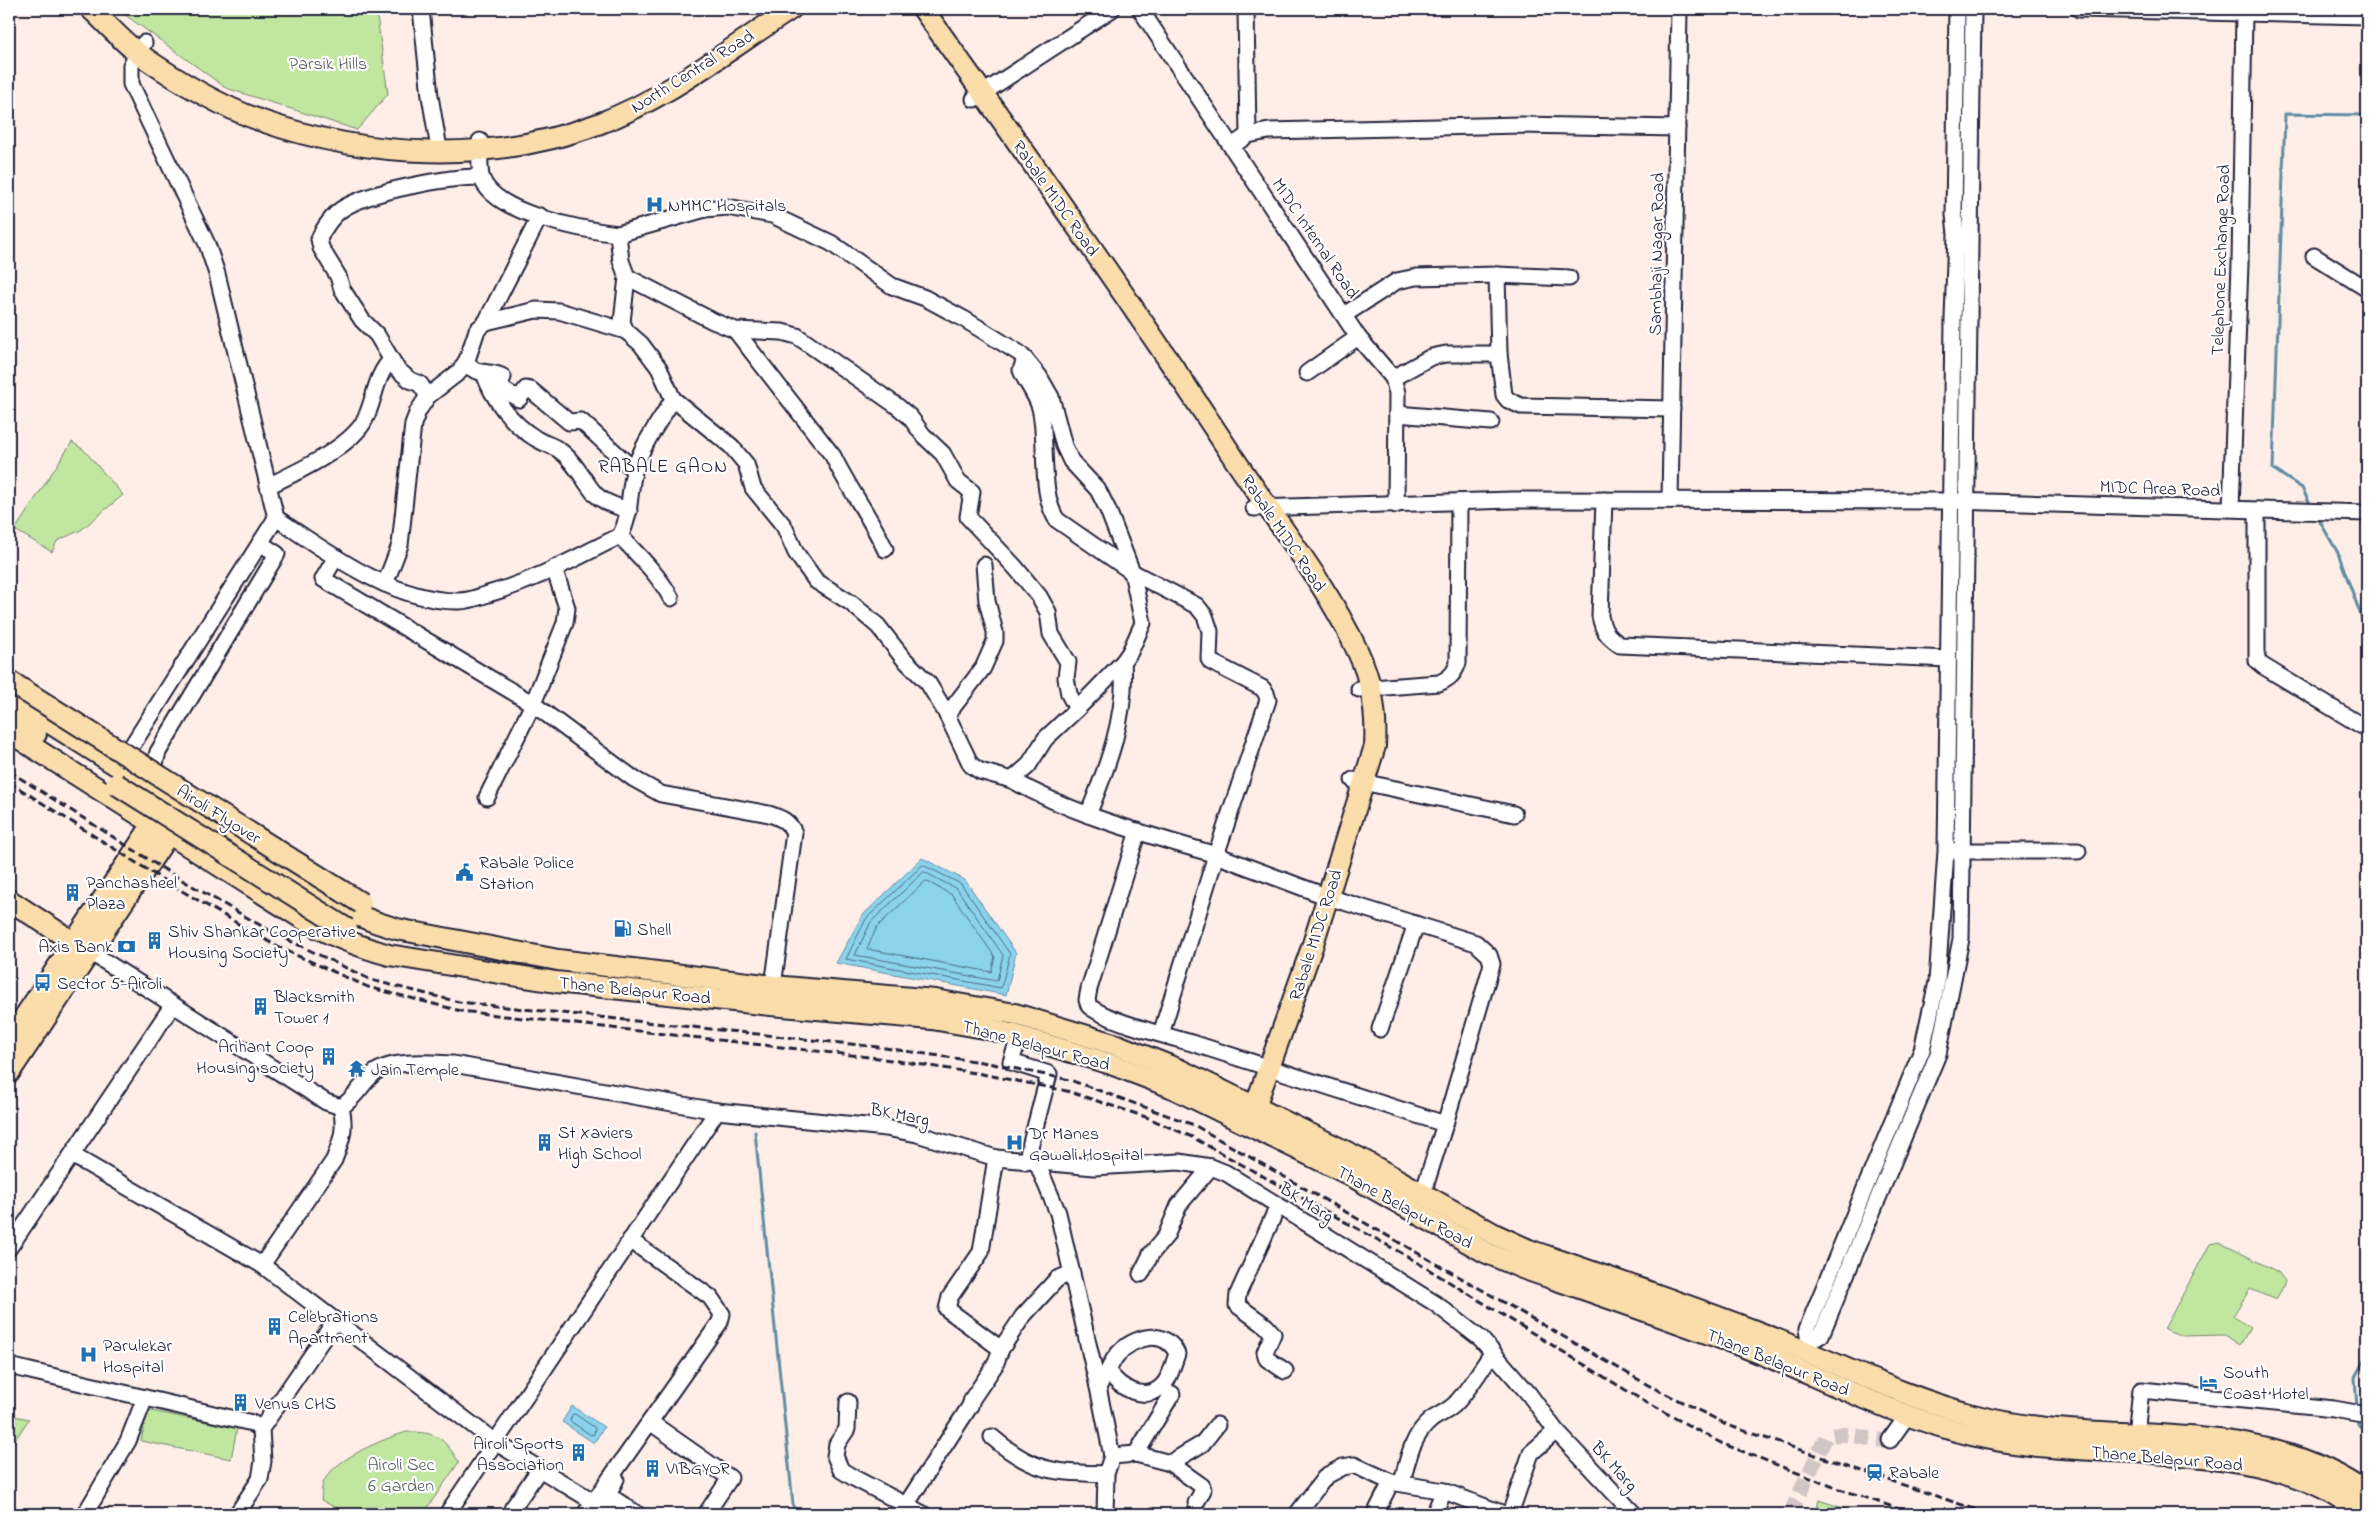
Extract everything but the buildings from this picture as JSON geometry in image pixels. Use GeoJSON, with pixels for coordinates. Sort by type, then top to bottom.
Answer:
{"type":"FeatureCollection","features":[{"type":"Feature","properties":{"kind":"main road","name":"North Central Road"},"geometry":{"type":"LineString","coordinates":[[91,9],[141,48],[211,98],[260,121],[314,137],[352,145],[396,149],[480,145],[570,134],[645,104],[791,9]]}},
{"type":"Feature","properties":{"kind":"main road","name":"North Central Road"},"geometry":{"type":"LineString","coordinates":[[106,9],[141,48],[200,80],[260,109],[294,121],[354,136],[411,143],[480,145],[550,130],[616,109],[665,83],[775,9]]}},
{"type":"Feature","properties":{"kind":"main road","name":"Rabale MIDC Road"},"geometry":{"type":"LineString","coordinates":[[910,9],[979,96]]}},
{"type":"Feature","properties":{"kind":"main road","name":"Rabale MIDC Road"},"geometry":{"type":"LineString","coordinates":[[924,9],[979,96],[1133,316],[1334,618],[1352,664],[1365,688],[1366,726],[1358,781],[1323,895],[1265,1066],[1247,1113]]}},
{"type":"Feature","properties":{"kind":"main road","name":"Airoli Flyover"},"geometry":{"type":"LineString","coordinates":[[9,681],[361,903],[400,923],[435,936]]}},
{"type":"Feature","properties":{"kind":"main road"},"geometry":{"type":"LineString","coordinates":[[9,697],[160,795],[344,910],[397,929],[435,936]]}},
{"type":"Feature","properties":{"kind":"main road","name":"Airoli Flyover"},"geometry":{"type":"LineString","coordinates":[[9,716],[318,913],[347,929],[429,960]]}},
{"type":"Feature","properties":{"kind":"main road"},"geometry":{"type":"LineString","coordinates":[[9,732],[330,935],[389,955],[429,960]]}},
{"type":"Feature","properties":{"kind":"main road"},"geometry":{"type":"LineString","coordinates":[[160,795],[161,829]]}},
{"type":"Feature","properties":{"kind":"main road"},"geometry":{"type":"LineString","coordinates":[[9,1074],[82,947],[161,829],[185,809]]}},
{"type":"Feature","properties":{"kind":"main road"},"geometry":{"type":"LineString","coordinates":[[9,900],[82,947]]}},
{"type":"Feature","properties":{"kind":"main road","name":"Thane Belapur Road"},"geometry":{"type":"LineString","coordinates":[[435,936],[558,960],[773,986],[935,1000],[1015,1014],[1117,1045],[1160,1061],[1485,1252],[1522,1268],[1755,1352],[1907,1416],[2006,1443],[2052,1448],[2200,1457],[2240,1462],[2294,1476],[2322,1488],[2364,1514]]}},
{"type":"Feature","properties":{"kind":"main road"},"geometry":{"type":"LineString","coordinates":[[9,1040],[82,947]]}},
{"type":"Feature","properties":{"kind":"main road","name":"Thane Belapur Road"},"geometry":{"type":"LineString","coordinates":[[429,960],[556,982],[771,1006],[932,1020],[984,1028],[1019,1037],[1111,1064],[1247,1113],[1359,1158],[1494,1234],[1529,1250],[1807,1347],[1913,1398],[1976,1416],[2054,1429],[2202,1438],[2252,1445],[2300,1458],[2331,1470],[2367,1493]]}},
{"type":"Feature","properties":{"kind":"street"},"geometry":{"type":"LineString","coordinates":[[421,9],[430,96],[438,143]]}},
{"type":"Feature","properties":{"kind":"street"},"geometry":{"type":"LineString","coordinates":[[979,96],[1112,9]]}},
{"type":"Feature","properties":{"kind":"street","name":"MIDC Internal Road"},"geometry":{"type":"LineString","coordinates":[[1140,9],[1358,336],[1393,378]]}},
{"type":"Feature","properties":{"kind":"street"},"geometry":{"type":"LineString","coordinates":[[1246,9],[1248,136]]}},
{"type":"Feature","properties":{"kind":"street","name":"Sambhaji Nagar Road"},"geometry":{"type":"LineString","coordinates":[[1670,500],[1679,9]]}},
{"type":"Feature","properties":{"kind":"street"},"geometry":{"type":"LineString","coordinates":[[1807,1347],[1807,1329],[1922,1050],[1937,982],[1946,851],[1953,319],[1956,234],[1954,215],[1957,9]]}},
{"type":"Feature","properties":{"kind":"street"},"geometry":{"type":"LineString","coordinates":[[1807,1347],[1821,1335],[1938,1054],[1961,939],[1973,9]]}},
{"type":"Feature","properties":{"kind":"street"},"geometry":{"type":"LineString","coordinates":[[2079,9],[2367,16]]}},
{"type":"Feature","properties":{"kind":"street","name":"Telephone Exchange Road"},"geometry":{"type":"LineString","coordinates":[[2231,508],[2240,264],[2244,13]]}},
{"type":"Feature","properties":{"kind":"street"},"geometry":{"type":"LineString","coordinates":[[141,48],[131,65],[131,84],[207,244],[217,274],[276,518],[276,554],[158,752],[154,781],[160,795]]}},
{"type":"Feature","properties":{"kind":"street"},"geometry":{"type":"LineString","coordinates":[[1232,146],[1248,136],[1269,131],[1521,125],[1677,128]]}},
{"type":"Feature","properties":{"kind":"street"},"geometry":{"type":"LineString","coordinates":[[480,145],[482,177],[502,200],[515,208],[568,226],[618,234],[705,210],[727,207],[772,215],[831,243],[892,286],[925,298],[964,319],[1019,353],[1025,359],[1043,382],[1051,397],[1064,446],[1071,461],[1098,490],[1132,572],[1143,623],[1132,648],[1123,662],[1045,740],[1028,766],[1012,780]]}},
{"type":"Feature","properties":{"kind":"street"},"geometry":{"type":"LineString","coordinates":[[428,396],[420,384],[402,374],[391,360],[377,334],[362,320],[342,289],[334,267],[321,248],[320,236],[341,210],[372,196],[459,177],[482,177]]}},
{"type":"Feature","properties":{"kind":"street"},"geometry":{"type":"LineString","coordinates":[[486,322],[540,216]]}},
{"type":"Feature","properties":{"kind":"street"},"geometry":{"type":"LineString","coordinates":[[618,234],[620,261],[627,278],[622,313],[626,331]]}},
{"type":"Feature","properties":{"kind":"street"},"geometry":{"type":"LineString","coordinates":[[2314,256],[2367,289]]}},
{"type":"Feature","properties":{"kind":"street"},"geometry":{"type":"LineString","coordinates":[[1498,275],[1499,354],[1504,395],[1508,400],[1521,406],[1672,409]]}},
{"type":"Feature","properties":{"kind":"street"},"geometry":{"type":"LineString","coordinates":[[1344,315],[1397,281],[1416,277],[1498,275],[1570,278]]}},
{"type":"Feature","properties":{"kind":"street"},"geometry":{"type":"LineString","coordinates":[[627,278],[735,330],[782,332],[797,336],[910,417],[923,435],[943,454],[958,481],[972,492],[968,517],[1015,567],[1039,596],[1048,612],[1051,634],[1068,662],[1066,678],[1069,694],[1077,709]]}},
{"type":"Feature","properties":{"kind":"street"},"geometry":{"type":"LineString","coordinates":[[385,584],[400,545],[413,424],[418,411],[428,396],[441,384],[452,379],[466,360],[480,325],[524,311],[544,310],[559,311],[626,331],[641,344],[659,368],[673,400],[731,446],[746,464],[753,488],[784,526],[796,554],[816,581],[851,603],[878,626],[903,658],[928,683],[947,715],[972,765],[980,771],[1012,780],[1057,803],[1088,815],[1216,855],[1323,895],[1476,944],[1489,955],[1492,964],[1423,1193]]}},
{"type":"Feature","properties":{"kind":"street"},"geometry":{"type":"LineString","coordinates":[[1953,319],[1969,320]]}},
{"type":"Feature","properties":{"kind":"street"},"geometry":{"type":"LineString","coordinates":[[735,330],[833,456],[839,469],[847,478],[848,485],[872,520],[885,549]]}},
{"type":"Feature","properties":{"kind":"street"},"geometry":{"type":"LineString","coordinates":[[1307,373],[1358,336]]}},
{"type":"Feature","properties":{"kind":"street"},"geometry":{"type":"LineString","coordinates":[[1396,505],[1397,393],[1393,378],[1431,357],[1446,354],[1499,354]]}},
{"type":"Feature","properties":{"kind":"street"},"geometry":{"type":"LineString","coordinates":[[1953,358],[1968,359]]}},
{"type":"Feature","properties":{"kind":"street"},"geometry":{"type":"LineString","coordinates":[[1025,359],[1021,370],[1040,408],[1044,432],[1047,486],[1053,514],[1064,526],[1132,572],[1197,606],[1208,622],[1210,631],[1209,659],[1211,662],[1262,688],[1268,700],[1216,855],[1161,1034]]}},
{"type":"Feature","properties":{"kind":"street"},"geometry":{"type":"LineString","coordinates":[[268,486],[333,450],[352,435],[363,423],[381,374],[391,360]]}},
{"type":"Feature","properties":{"kind":"street"},"geometry":{"type":"LineString","coordinates":[[466,360],[474,372],[498,374],[503,377],[500,385],[519,399],[526,389],[531,390],[569,422],[581,421],[634,470]]}},
{"type":"Feature","properties":{"kind":"street"},"geometry":{"type":"LineString","coordinates":[[484,373],[492,394],[505,411],[528,433],[550,447],[558,449],[580,471],[597,496],[607,503],[629,511]]}},
{"type":"Feature","properties":{"kind":"street"},"geometry":{"type":"LineString","coordinates":[[276,518],[336,557],[405,593],[459,601],[505,590],[620,536],[626,524],[629,511],[634,470],[649,438],[673,400]]}},
{"type":"Feature","properties":{"kind":"street"},"geometry":{"type":"LineString","coordinates":[[1397,414],[1491,422]]}},
{"type":"Feature","properties":{"kind":"street"},"geometry":{"type":"LineString","coordinates":[[1952,417],[1968,418]]}},
{"type":"Feature","properties":{"kind":"street"},"geometry":{"type":"LineString","coordinates":[[1604,500],[1600,616],[1603,630],[1608,637],[1620,645],[1949,659]]}},
{"type":"Feature","properties":{"kind":"street","name":"MIDC Area Road"},"geometry":{"type":"LineString","coordinates":[[1260,508],[1604,500],[1967,501],[2367,513]]}},
{"type":"Feature","properties":{"kind":"street"},"geometry":{"type":"LineString","coordinates":[[1365,688],[1439,682],[1449,678],[1454,672],[1458,664],[1459,502]]}},
{"type":"Feature","properties":{"kind":"street"},"geometry":{"type":"LineString","coordinates":[[2257,510],[2257,661],[2362,726]]}},
{"type":"Feature","properties":{"kind":"street"},"geometry":{"type":"LineString","coordinates":[[126,755],[276,518]]}},
{"type":"Feature","properties":{"kind":"street"},"geometry":{"type":"LineString","coordinates":[[620,536],[662,582],[671,598]]}},
{"type":"Feature","properties":{"kind":"street"},"geometry":{"type":"LineString","coordinates":[[260,544],[276,554]]}},
{"type":"Feature","properties":{"kind":"street"},"geometry":{"type":"LineString","coordinates":[[336,557],[323,579],[533,704],[634,779],[661,794],[769,814],[783,818],[791,825],[794,833],[773,986]]}},
{"type":"Feature","properties":{"kind":"street"},"geometry":{"type":"LineString","coordinates":[[947,715],[970,687],[990,655],[995,642],[995,632],[987,600],[984,564]]}},
{"type":"Feature","properties":{"kind":"street"},"geometry":{"type":"LineString","coordinates":[[487,797],[533,704],[566,624],[567,608],[554,568]]}},
{"type":"Feature","properties":{"kind":"street"},"geometry":{"type":"LineString","coordinates":[[1088,815],[1109,762],[1121,713],[1125,687],[1123,662]]}},
{"type":"Feature","properties":{"kind":"street"},"geometry":{"type":"LineString","coordinates":[[1358,781],[1514,814]]}},
{"type":"Feature","properties":{"kind":"street"},"geometry":{"type":"LineString","coordinates":[[1138,831],[1089,989],[1089,1006],[1104,1015],[1161,1034],[1445,1124]]}},
{"type":"Feature","properties":{"kind":"street"},"geometry":{"type":"LineString","coordinates":[[1946,851],[2078,851]]}},
{"type":"Feature","properties":{"kind":"street"},"geometry":{"type":"LineString","coordinates":[[1380,1029],[1416,924]]}},
{"type":"Feature","properties":{"kind":"street"},"geometry":{"type":"LineString","coordinates":[[82,947],[172,1006],[326,1102],[341,1107],[345,1124],[342,1141],[334,1160],[262,1265]]}},
{"type":"Feature","properties":{"kind":"street"},"geometry":{"type":"LineString","coordinates":[[1937,982],[1953,985]]}},
{"type":"Feature","properties":{"kind":"street"},"geometry":{"type":"LineString","coordinates":[[9,1248],[172,1006]]}},
{"type":"Feature","properties":{"kind":"street"},"geometry":{"type":"LineString","coordinates":[[1019,1037],[1011,1062],[1049,1074],[1032,1162],[1058,1212],[1098,1387],[1112,1456],[1106,1474],[1105,1514]]}},
{"type":"Feature","properties":{"kind":"street","name":"BK Marg"},"geometry":{"type":"LineString","coordinates":[[341,1107],[352,1100],[373,1074],[384,1067],[416,1063],[452,1064],[717,1111],[886,1128],[917,1134],[996,1158],[1094,1167],[1178,1162],[1211,1167],[1226,1173],[1436,1304],[1481,1339],[1529,1394],[1556,1431],[1634,1514]]}},
{"type":"Feature","properties":{"kind":"street"},"geometry":{"type":"LineString","coordinates":[[1898,1108],[1913,1114]]}},
{"type":"Feature","properties":{"kind":"street"},"geometry":{"type":"LineString","coordinates":[[454,1512],[495,1442],[717,1111]]}},
{"type":"Feature","properties":{"kind":"street"},"geometry":{"type":"LineString","coordinates":[[72,1155],[262,1265],[495,1442],[539,1470],[590,1508],[614,1514]]}},
{"type":"Feature","properties":{"kind":"street"},"geometry":{"type":"LineString","coordinates":[[996,1158],[982,1252],[950,1298],[947,1309],[1001,1349]]}},
{"type":"Feature","properties":{"kind":"street"},"geometry":{"type":"LineString","coordinates":[[1141,1274],[1151,1254],[1166,1236],[1179,1205],[1211,1167]]}},
{"type":"Feature","properties":{"kind":"street"},"geometry":{"type":"LineString","coordinates":[[1278,1206],[1238,1294],[1237,1305],[1266,1326],[1272,1334],[1266,1352],[1267,1359],[1285,1371]]}},
{"type":"Feature","properties":{"kind":"street"},"geometry":{"type":"LineString","coordinates":[[590,1508],[720,1322],[722,1314],[710,1297],[630,1240]]}},
{"type":"Feature","properties":{"kind":"street"},"geometry":{"type":"LineString","coordinates":[[906,1505],[970,1406],[972,1398],[995,1365],[1001,1349],[1023,1316],[1044,1290],[1057,1279],[1072,1273]]}},
{"type":"Feature","properties":{"kind":"street"},"geometry":{"type":"LineString","coordinates":[[238,1514],[260,1479],[263,1461],[261,1429],[335,1321]]}},
{"type":"Feature","properties":{"kind":"street"},"geometry":{"type":"LineString","coordinates":[[1098,1387],[1115,1358],[1126,1346],[1152,1336],[1158,1336],[1171,1345],[1177,1354],[1166,1380],[1155,1391],[1146,1393],[1126,1390],[1119,1386],[1108,1371]]}},
{"type":"Feature","properties":{"kind":"street"},"geometry":{"type":"LineString","coordinates":[[1375,1514],[1396,1483],[1420,1431],[1432,1418],[1450,1409],[1458,1401],[1493,1352]]}},
{"type":"Feature","properties":{"kind":"street"},"geometry":{"type":"LineString","coordinates":[[9,1366],[252,1423],[261,1429]]}},
{"type":"Feature","properties":{"kind":"street"},"geometry":{"type":"LineString","coordinates":[[2136,1434],[2141,1390],[2367,1414]]}},
{"type":"Feature","properties":{"kind":"street"},"geometry":{"type":"LineString","coordinates":[[1136,1454],[1172,1394]]}},
{"type":"Feature","properties":{"kind":"street"},"geometry":{"type":"LineString","coordinates":[[85,1514],[128,1441],[145,1398]]}},
{"type":"Feature","properties":{"kind":"street"},"geometry":{"type":"LineString","coordinates":[[848,1402],[847,1429],[837,1444],[835,1456],[841,1470],[924,1514]]}},
{"type":"Feature","properties":{"kind":"street"},"geometry":{"type":"LineString","coordinates":[[1890,1440],[1907,1416]]}},
{"type":"Feature","properties":{"kind":"street"},"geometry":{"type":"LineString","coordinates":[[650,1422],[730,1478],[706,1514]]}},
{"type":"Feature","properties":{"kind":"street"},"geometry":{"type":"LineString","coordinates":[[1170,1463],[1202,1444],[1217,1426]]}},
{"type":"Feature","properties":{"kind":"street"},"geometry":{"type":"LineString","coordinates":[[1510,1514],[1531,1452],[1556,1431]]}},
{"type":"Feature","properties":{"kind":"street"},"geometry":{"type":"LineString","coordinates":[[992,1437],[1010,1452],[1038,1468],[1057,1472],[1106,1474]]}},
{"type":"Feature","properties":{"kind":"street"},"geometry":{"type":"LineString","coordinates":[[1112,1456],[1136,1454],[1170,1463],[1202,1486],[1203,1490],[1196,1503]]}},
{"type":"Feature","properties":{"kind":"street"},"geometry":{"type":"LineString","coordinates":[[634,1455],[610,1491],[611,1497],[637,1514]]}},
{"type":"Feature","properties":{"kind":"street"},"geometry":{"type":"LineString","coordinates":[[1297,1514],[1326,1476],[1343,1466],[1354,1465],[1396,1483],[1444,1491],[1504,1514]]}},
{"type":"Feature","properties":{"kind":"street"},"geometry":{"type":"LineString","coordinates":[[520,1514],[512,1509],[539,1470]]}},
{"type":"Feature","properties":{"kind":"street"},"geometry":{"type":"LineString","coordinates":[[1434,1514],[1444,1491]]}},
{"type":"Feature","properties":{"kind":"green space","name":"Parsik Hills"},"geometry":{"type":"Polygon","coordinates":[[[124,9],[376,9],[388,94],[357,130],[226,88],[124,14],[124,9]]]}},
{"type":"Feature","properties":{"kind":"green space"},"geometry":{"type":"Polygon","coordinates":[[[72,442],[84,450],[123,495],[81,530],[57,541],[52,552],[15,530],[72,442]]]}},
{"type":"Feature","properties":{"kind":"green space"},"geometry":{"type":"Polygon","coordinates":[[[2219,1242],[2278,1272],[2285,1281],[2276,1300],[2250,1289],[2233,1316],[2250,1328],[2240,1345],[2225,1335],[2183,1336],[2164,1329],[2210,1244],[2219,1242]]]}},
{"type":"Feature","properties":{"kind":"green space"},"geometry":{"type":"Polygon","coordinates":[[[147,1410],[237,1428],[231,1459],[141,1441],[147,1410]]]}},
{"type":"Feature","properties":{"kind":"green space"},"geometry":{"type":"Polygon","coordinates":[[[9,1415],[29,1419],[9,1449],[9,1415]]]}},
{"type":"Feature","properties":{"kind":"green space","name":"Airoli Sec 6 Garden"},"geometry":{"type":"Polygon","coordinates":[[[407,1432],[426,1433],[438,1438],[448,1447],[459,1462],[423,1514],[347,1514],[321,1500],[324,1481],[338,1465],[361,1450],[407,1432]]]}},
{"type":"Feature","properties":{"kind":"green space"},"geometry":{"type":"Polygon","coordinates":[[[1819,1500],[1861,1514],[1815,1514],[1819,1500]]]}},
{"type":"Feature","properties":{"kind":"water"},"geometry":{"type":"Polygon","coordinates":[[[922,858],[965,880],[1016,953],[1006,995],[836,963],[862,916],[922,858]]]}},
{"type":"Feature","properties":{"kind":"water"},"geometry":{"type":"Polygon","coordinates":[[[572,1406],[604,1427],[594,1443],[562,1422],[572,1406]]]}},
{"type":"Feature","properties":{"kind":"waterway"},"geometry":{"type":"LineString","coordinates":[[2309,502],[2302,488],[2273,469],[2285,114],[2367,115]]}},
{"type":"Feature","properties":{"kind":"waterway"},"geometry":{"type":"LineString","coordinates":[[2319,520],[2338,553],[2367,632]]}},
{"type":"Feature","properties":{"kind":"waterway"},"geometry":{"type":"LineString","coordinates":[[755,1132],[794,1514]]}},
{"type":"Feature","properties":{"kind":"waterway"},"geometry":{"type":"LineString","coordinates":[[2357,1408],[2355,1377],[2367,1355]]}},
{"type":"Feature","properties":{"kind":"waterway"},"geometry":{"type":"LineString","coordinates":[[2358,1417],[2358,1425],[2367,1434]]}},
{"type":"Feature","properties":{"kind":"tunnel"},"geometry":{"type":"LineString","coordinates":[[1790,1514],[1826,1437],[1842,1434],[1890,1440]]}},
{"type":"Feature","properties":{"kind":"railway"},"geometry":{"type":"LineString","coordinates":[[9,771],[170,873],[272,932],[371,980],[459,1002],[878,1047],[988,1063],[1070,1080],[1194,1125],[1648,1385],[1730,1426],[1989,1514]]}},
{"type":"Feature","properties":{"kind":"railway"},"geometry":{"type":"LineString","coordinates":[[9,782],[165,881],[278,947],[368,987],[461,1011],[878,1058],[982,1074],[1067,1091],[1146,1117],[1192,1137],[1405,1255],[1642,1400],[1721,1443],[1831,1486],[1914,1514]]}},
{"type":"Feature","properties":{"kind":"place","name":"NMMC Hospitals"},"geometry":{"type":"Point","coordinates":[654,205]}},
{"type":"Feature","properties":{"kind":"place","name":"Rabale Police Station"},"geometry":{"type":"Point","coordinates":[465,872]}},
{"type":"Feature","properties":{"kind":"place","name":"Panchasheel Plaza"},"geometry":{"type":"Point","coordinates":[72,892]}},
{"type":"Feature","properties":{"kind":"place","name":"Shell"},"geometry":{"type":"Point","coordinates":[623,929]}},
{"type":"Feature","properties":{"kind":"place","name":"Shiv Shankar Cooperative Housing Society"},"geometry":{"type":"Point","coordinates":[154,941]}},
{"type":"Feature","properties":{"kind":"place","name":"Axis Bank"},"geometry":{"type":"Point","coordinates":[127,946]}},
{"type":"Feature","properties":{"kind":"place","name":"Sector 5-Airoli"},"geometry":{"type":"Point","coordinates":[43,983]}},
{"type":"Feature","properties":{"kind":"place","name":"Blacksmith Tower 1"},"geometry":{"type":"Point","coordinates":[260,1006]}},
{"type":"Feature","properties":{"kind":"place","name":"Arihant Coop Housing society"},"geometry":{"type":"Point","coordinates":[328,1056]}},
{"type":"Feature","properties":{"kind":"place","name":"Jain Temple"},"geometry":{"type":"Point","coordinates":[357,1069]}},
{"type":"Feature","properties":{"kind":"place","name":"St Xaviers High School"},"geometry":{"type":"Point","coordinates":[544,1142]}},
{"type":"Feature","properties":{"kind":"place","name":"Dr Manes Gawali Hospital"},"geometry":{"type":"Point","coordinates":[1015,1143]}},
{"type":"Feature","properties":{"kind":"place","name":"Celebrations Apartment"},"geometry":{"type":"Point","coordinates":[274,1326]}},
{"type":"Feature","properties":{"kind":"place","name":"Parulekar Hospital"},"geometry":{"type":"Point","coordinates":[89,1355]}},
{"type":"Feature","properties":{"kind":"place","name":"South Coast Hotel"},"geometry":{"type":"Point","coordinates":[2209,1382]}},
{"type":"Feature","properties":{"kind":"place","name":"Venus CHS"},"geometry":{"type":"Point","coordinates":[241,1403]}},
{"type":"Feature","properties":{"kind":"place","name":"Airoli Sports Association"},"geometry":{"type":"Point","coordinates":[578,1453]}},
{"type":"Feature","properties":{"kind":"place","name":"VIBGYOR"},"geometry":{"type":"Point","coordinates":[652,1468]}},
{"type":"Feature","properties":{"kind":"place","name":"Rabale"},"geometry":{"type":"Point","coordinates":[1875,1472]}},
{"type":"Feature","properties":{"kind":"district","name":"RABALE GAON"},"geometry":{"type":"Point","coordinates":[663,465]}}]}
